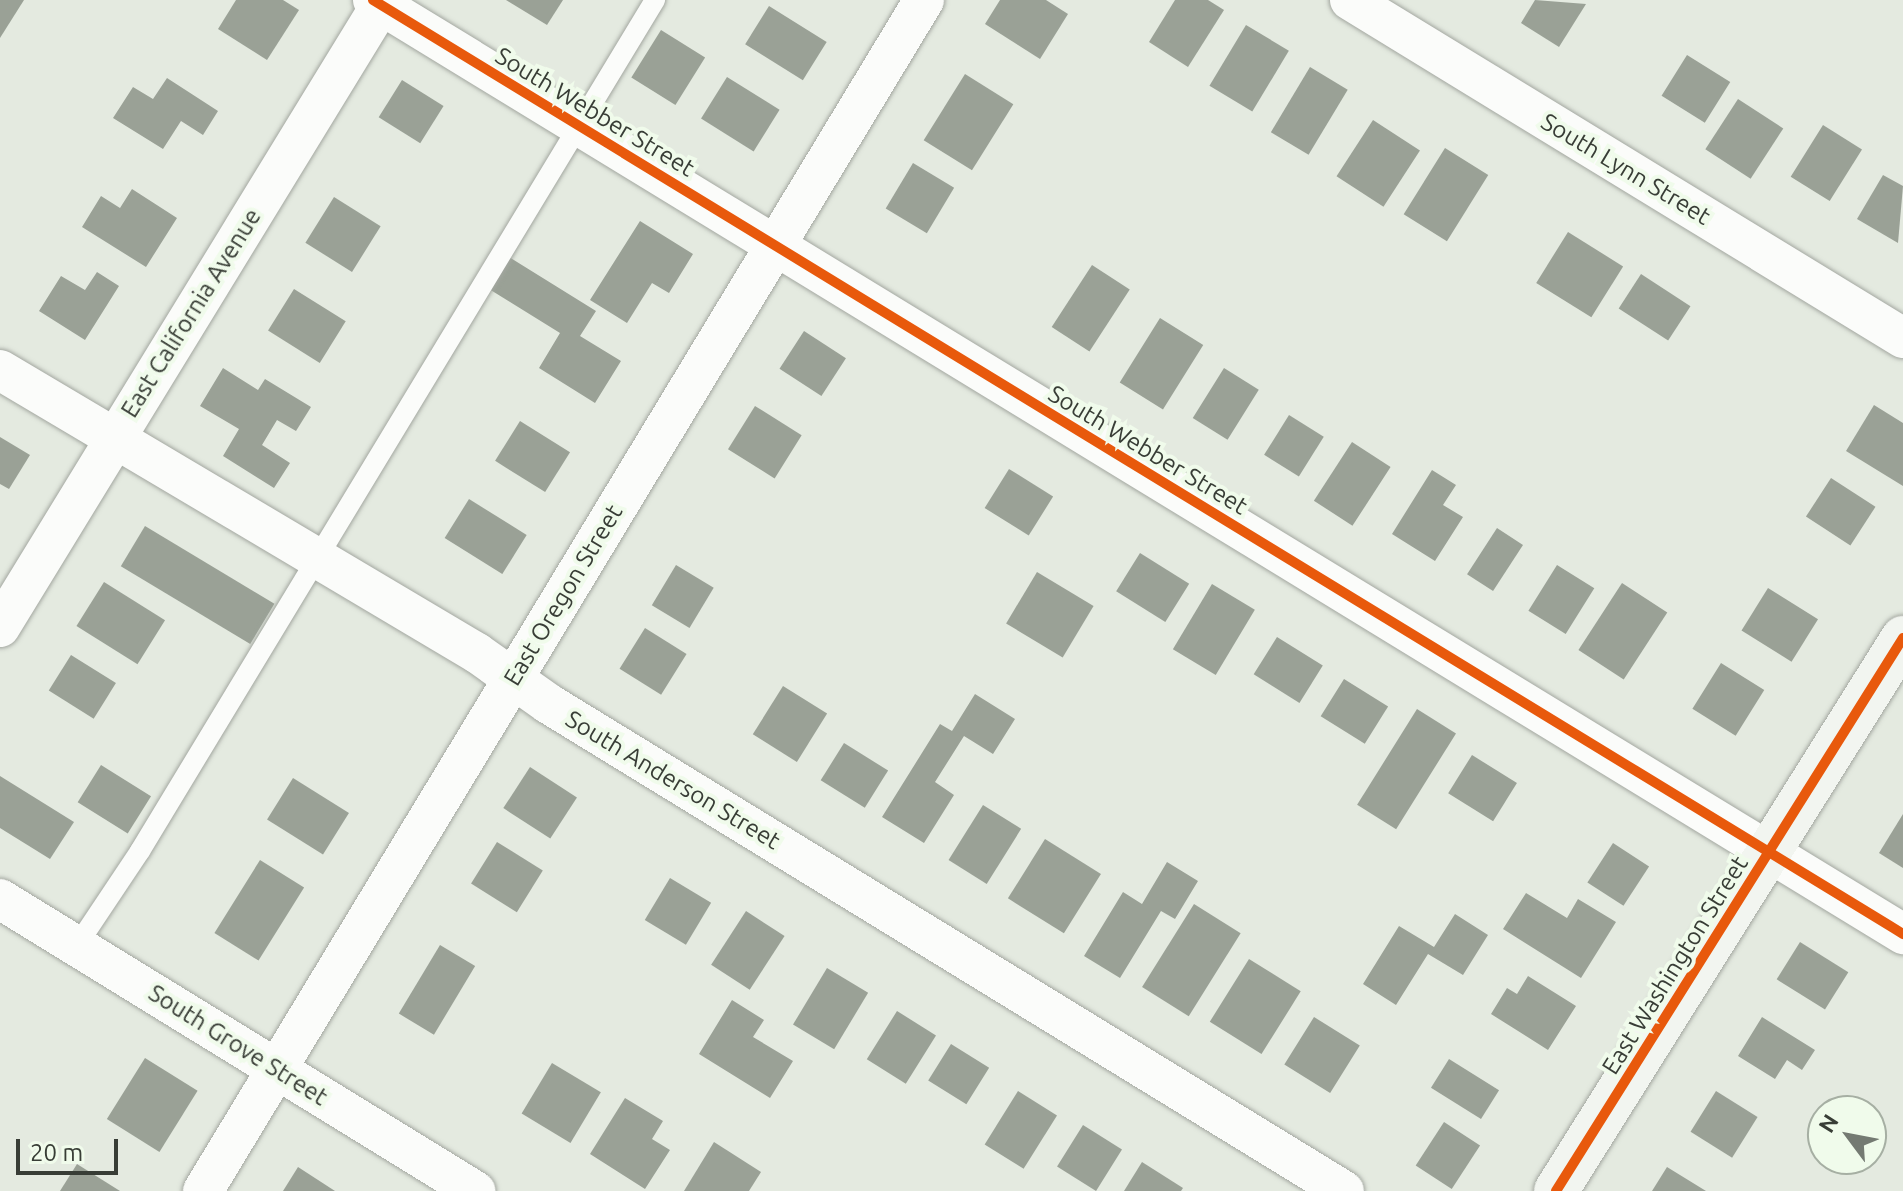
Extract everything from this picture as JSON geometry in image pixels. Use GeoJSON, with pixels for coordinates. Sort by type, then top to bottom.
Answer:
{"type":"FeatureCollection","features":[{"type":"Feature","properties":{"kind":"main road","name":"East Washington Street"},"geometry":{"type":"LineString","coordinates":[[1556,1191],[1903,638]]}},
{"type":"Feature","properties":{"kind":"street","name":"East Oregon Street"},"geometry":{"type":"LineString","coordinates":[[203,1191],[924,0]]}},
{"type":"Feature","properties":{"kind":"street","name":"South Lynn Street"},"geometry":{"type":"LineString","coordinates":[[1350,0],[1903,338]]}},
{"type":"Feature","properties":{"kind":"street","name":"South Webber Street"},"geometry":{"type":"LineString","coordinates":[[379,2],[1903,934]]}},
{"type":"Feature","properties":{"kind":"street","name":"East California Avenue"},"geometry":{"type":"LineString","coordinates":[[0,627],[379,2]]}},
{"type":"Feature","properties":{"kind":"street","name":"South Anderson Street"},"geometry":{"type":"LineString","coordinates":[[0,370],[317,555],[1344,1191]]}},
{"type":"Feature","properties":{"kind":"street","name":"South Grove Street"},"geometry":{"type":"LineString","coordinates":[[0,899],[78,944],[475,1191]]}},
{"type":"Feature","properties":{"kind":"lane"},"geometry":{"type":"LineString","coordinates":[[78,944],[140,851],[655,0]]}},
{"type":"Feature","properties":{"kind":"building"},"geometry":{"type":"Polygon","coordinates":[[[0,0],[24,0],[0,38],[0,0]]]}},
{"type":"Feature","properties":{"kind":"building"},"geometry":{"type":"Polygon","coordinates":[[[236,0],[283,0],[299,10],[267,60],[218,29],[236,0]]]}},
{"type":"Feature","properties":{"kind":"building"},"geometry":{"type":"Polygon","coordinates":[[[506,0],[563,0],[547,25],[506,0]]]}},
{"type":"Feature","properties":{"kind":"building"},"geometry":{"type":"Polygon","coordinates":[[[1000,0],[1046,0],[1068,14],[1040,59],[985,24],[1000,0]]]}},
{"type":"Feature","properties":{"kind":"building"},"geometry":{"type":"Polygon","coordinates":[[[1175,0],[1208,0],[1224,10],[1188,67],[1149,42],[1175,0]]]}},
{"type":"Feature","properties":{"kind":"building"},"geometry":{"type":"Polygon","coordinates":[[[1535,0],[1586,4],[1559,47],[1521,23],[1535,0]]]}},
{"type":"Feature","properties":{"kind":"building"},"geometry":{"type":"Polygon","coordinates":[[[769,6],[827,42],[803,80],[745,44],[769,6]]]}},
{"type":"Feature","properties":{"kind":"building"},"geometry":{"type":"Polygon","coordinates":[[[1246,25],[1289,51],[1252,112],[1209,86],[1246,25]]]}},
{"type":"Feature","properties":{"kind":"building"},"geometry":{"type":"Polygon","coordinates":[[[661,30],[705,58],[675,105],[631,77],[661,30]]]}},
{"type":"Feature","properties":{"kind":"building"},"geometry":{"type":"Polygon","coordinates":[[[1687,55],[1730,82],[1705,123],[1662,96],[1687,55]]]}},
{"type":"Feature","properties":{"kind":"building"},"geometry":{"type":"Polygon","coordinates":[[[1310,67],[1348,90],[1309,155],[1271,132],[1310,67]]]}},
{"type":"Feature","properties":{"kind":"building"},"geometry":{"type":"Polygon","coordinates":[[[965,74],[1013,104],[972,170],[924,140],[965,74]]]}},
{"type":"Feature","properties":{"kind":"building"},"geometry":{"type":"Polygon","coordinates":[[[727,77],[780,110],[754,151],[701,119],[727,77]]]}},
{"type":"Feature","properties":{"kind":"building"},"geometry":{"type":"Polygon","coordinates":[[[167,78],[218,111],[203,135],[181,121],[163,149],[113,118],[133,87],[153,99],[167,78]]]}},
{"type":"Feature","properties":{"kind":"building"},"geometry":{"type":"Polygon","coordinates":[[[402,80],[444,106],[420,143],[379,117],[402,80]]]}},
{"type":"Feature","properties":{"kind":"building"},"geometry":{"type":"Polygon","coordinates":[[[1738,99],[1783,128],[1751,179],[1705,149],[1738,99]]]}},
{"type":"Feature","properties":{"kind":"building"},"geometry":{"type":"Polygon","coordinates":[[[1373,120],[1420,150],[1383,207],[1337,176],[1373,120]]]}},
{"type":"Feature","properties":{"kind":"building"},"geometry":{"type":"Polygon","coordinates":[[[1823,125],[1862,149],[1830,201],[1791,177],[1823,125]]]}},
{"type":"Feature","properties":{"kind":"building"},"geometry":{"type":"Polygon","coordinates":[[[1445,148],[1488,175],[1447,241],[1404,214],[1445,148]]]}},
{"type":"Feature","properties":{"kind":"building"},"geometry":{"type":"Polygon","coordinates":[[[913,163],[954,188],[927,233],[886,208],[913,163]]]}},
{"type":"Feature","properties":{"kind":"building"},"geometry":{"type":"Polygon","coordinates":[[[1883,175],[1903,186],[1898,243],[1857,219],[1883,175]]]}},
{"type":"Feature","properties":{"kind":"building"},"geometry":{"type":"Polygon","coordinates":[[[132,189],[177,218],[146,267],[82,227],[101,196],[120,208],[132,189]]]}},
{"type":"Feature","properties":{"kind":"building"},"geometry":{"type":"Polygon","coordinates":[[[334,197],[381,226],[352,272],[305,243],[334,197]]]}},
{"type":"Feature","properties":{"kind":"building"},"geometry":{"type":"Polygon","coordinates":[[[640,221],[693,254],[669,293],[652,283],[627,323],[590,300],[640,221]]]}},
{"type":"Feature","properties":{"kind":"building"},"geometry":{"type":"Polygon","coordinates":[[[1568,232],[1623,266],[1591,317],[1536,283],[1568,232]]]}},
{"type":"Feature","properties":{"kind":"building"},"geometry":{"type":"Polygon","coordinates":[[[509,257],[596,311],[580,336],[621,361],[595,403],[539,368],[560,333],[489,289],[509,257]]]}},
{"type":"Feature","properties":{"kind":"building"},"geometry":{"type":"Polygon","coordinates":[[[1092,265],[1130,290],[1089,352],[1052,327],[1092,265]]]}},
{"type":"Feature","properties":{"kind":"building"},"geometry":{"type":"Polygon","coordinates":[[[97,272],[119,286],[85,340],[39,311],[61,276],[85,290],[97,272]]]}},
{"type":"Feature","properties":{"kind":"building"},"geometry":{"type":"Polygon","coordinates":[[[1641,274],[1690,306],[1668,341],[1619,308],[1641,274]]]}},
{"type":"Feature","properties":{"kind":"building"},"geometry":{"type":"Polygon","coordinates":[[[294,289],[346,321],[320,363],[268,331],[294,289]]]}},
{"type":"Feature","properties":{"kind":"building"},"geometry":{"type":"Polygon","coordinates":[[[1160,318],[1203,345],[1163,409],[1120,382],[1160,318]]]}},
{"type":"Feature","properties":{"kind":"building"},"geometry":{"type":"Polygon","coordinates":[[[804,331],[846,358],[821,396],[779,369],[804,331]]]}},
{"type":"Feature","properties":{"kind":"building"},"geometry":{"type":"Polygon","coordinates":[[[223,368],[258,390],[265,379],[311,407],[296,431],[277,420],[262,445],[290,463],[274,488],[223,456],[239,429],[200,406],[223,368]]]}},
{"type":"Feature","properties":{"kind":"building"},"geometry":{"type":"Polygon","coordinates":[[[1224,368],[1259,390],[1228,440],[1193,418],[1224,368]]]}},
{"type":"Feature","properties":{"kind":"building"},"geometry":{"type":"Polygon","coordinates":[[[1874,405],[1903,423],[1903,486],[1846,451],[1874,405]]]}},
{"type":"Feature","properties":{"kind":"building"},"geometry":{"type":"Polygon","coordinates":[[[755,406],[802,435],[775,478],[728,449],[755,406]]]}},
{"type":"Feature","properties":{"kind":"building"},"geometry":{"type":"Polygon","coordinates":[[[1289,415],[1324,437],[1299,477],[1264,455],[1289,415]]]}},
{"type":"Feature","properties":{"kind":"building"},"geometry":{"type":"Polygon","coordinates":[[[520,421],[570,452],[545,492],[495,461],[520,421]]]}},
{"type":"Feature","properties":{"kind":"building"},"geometry":{"type":"Polygon","coordinates":[[[0,437],[30,455],[9,489],[0,484],[0,437]]]}},
{"type":"Feature","properties":{"kind":"building"},"geometry":{"type":"Polygon","coordinates":[[[1352,442],[1391,467],[1352,526],[1314,501],[1352,442]]]}},
{"type":"Feature","properties":{"kind":"building"},"geometry":{"type":"Polygon","coordinates":[[[1009,469],[1053,497],[1029,536],[985,508],[1009,469]]]}},
{"type":"Feature","properties":{"kind":"building"},"geometry":{"type":"Polygon","coordinates":[[[1432,470],[1456,485],[1443,505],[1463,517],[1435,561],[1392,534],[1432,470]]]}},
{"type":"Feature","properties":{"kind":"building"},"geometry":{"type":"Polygon","coordinates":[[[1831,478],[1875,507],[1850,545],[1806,517],[1831,478]]]}},
{"type":"Feature","properties":{"kind":"building"},"geometry":{"type":"Polygon","coordinates":[[[469,499],[527,535],[502,574],[445,538],[469,499]]]}},
{"type":"Feature","properties":{"kind":"building"},"geometry":{"type":"Polygon","coordinates":[[[145,526],[274,604],[250,644],[121,566],[145,526]]]}},
{"type":"Feature","properties":{"kind":"building"},"geometry":{"type":"Polygon","coordinates":[[[1497,528],[1523,545],[1493,591],[1467,574],[1497,528]]]}},
{"type":"Feature","properties":{"kind":"building"},"geometry":{"type":"Polygon","coordinates":[[[1140,553],[1189,584],[1165,622],[1116,591],[1140,553]]]}},
{"type":"Feature","properties":{"kind":"building"},"geometry":{"type":"Polygon","coordinates":[[[676,565],[714,588],[690,628],[652,605],[676,565]]]}},
{"type":"Feature","properties":{"kind":"building"},"geometry":{"type":"Polygon","coordinates":[[[1557,565],[1594,588],[1566,634],[1528,611],[1557,565]]]}},
{"type":"Feature","properties":{"kind":"building"},"geometry":{"type":"Polygon","coordinates":[[[1037,572],[1094,606],[1063,657],[1006,623],[1037,572]]]}},
{"type":"Feature","properties":{"kind":"building"},"geometry":{"type":"Polygon","coordinates":[[[104,582],[165,620],[138,664],[76,626],[104,582]]]}},
{"type":"Feature","properties":{"kind":"building"},"geometry":{"type":"Polygon","coordinates":[[[1622,583],[1667,612],[1624,680],[1578,650],[1622,583]]]}},
{"type":"Feature","properties":{"kind":"building"},"geometry":{"type":"Polygon","coordinates":[[[1212,584],[1255,610],[1216,675],[1173,649],[1212,584]]]}},
{"type":"Feature","properties":{"kind":"building"},"geometry":{"type":"Polygon","coordinates":[[[1768,588],[1818,619],[1792,662],[1742,630],[1768,588]]]}},
{"type":"Feature","properties":{"kind":"building"},"geometry":{"type":"Polygon","coordinates":[[[645,628],[687,654],[661,695],[620,669],[645,628]]]}},
{"type":"Feature","properties":{"kind":"building"},"geometry":{"type":"Polygon","coordinates":[[[1277,637],[1323,666],[1299,703],[1254,674],[1277,637]]]}},
{"type":"Feature","properties":{"kind":"building"},"geometry":{"type":"Polygon","coordinates":[[[71,655],[116,683],[94,719],[49,691],[71,655]]]}},
{"type":"Feature","properties":{"kind":"building"},"geometry":{"type":"Polygon","coordinates":[[[1721,663],[1764,690],[1736,736],[1692,709],[1721,663]]]}},
{"type":"Feature","properties":{"kind":"building"},"geometry":{"type":"Polygon","coordinates":[[[1344,679],[1388,707],[1365,744],[1321,716],[1344,679]]]}},
{"type":"Feature","properties":{"kind":"building"},"geometry":{"type":"Polygon","coordinates":[[[783,686],[827,714],[797,762],[753,734],[783,686]]]}},
{"type":"Feature","properties":{"kind":"building"},"geometry":{"type":"Polygon","coordinates":[[[975,694],[1015,719],[993,754],[964,736],[935,782],[954,795],[924,843],[882,817],[940,724],[952,731],[975,694]]]}},
{"type":"Feature","properties":{"kind":"building"},"geometry":{"type":"Polygon","coordinates":[[[1417,709],[1456,733],[1396,829],[1357,805],[1417,709]]]}},
{"type":"Feature","properties":{"kind":"building"},"geometry":{"type":"Polygon","coordinates":[[[844,743],[888,771],[865,808],[821,780],[844,743]]]}},
{"type":"Feature","properties":{"kind":"building"},"geometry":{"type":"Polygon","coordinates":[[[1472,755],[1517,783],[1493,821],[1448,793],[1472,755]]]}},
{"type":"Feature","properties":{"kind":"building"},"geometry":{"type":"Polygon","coordinates":[[[101,765],[151,796],[128,834],[78,802],[101,765]]]}},
{"type":"Feature","properties":{"kind":"building"},"geometry":{"type":"Polygon","coordinates":[[[530,767],[577,797],[550,839],[503,808],[530,767]]]}},
{"type":"Feature","properties":{"kind":"building"},"geometry":{"type":"Polygon","coordinates":[[[0,776],[74,822],[50,859],[0,828],[0,776]]]}},
{"type":"Feature","properties":{"kind":"building"},"geometry":{"type":"Polygon","coordinates":[[[293,778],[349,813],[323,855],[267,820],[293,778]]]}},
{"type":"Feature","properties":{"kind":"building"},"geometry":{"type":"Polygon","coordinates":[[[983,805],[1021,829],[987,884],[949,860],[983,805]]]}},
{"type":"Feature","properties":{"kind":"building"},"geometry":{"type":"Polygon","coordinates":[[[1903,814],[1903,868],[1879,853],[1903,814]]]}},
{"type":"Feature","properties":{"kind":"building"},"geometry":{"type":"Polygon","coordinates":[[[1045,839],[1101,874],[1064,933],[1008,898],[1045,839]]]}},
{"type":"Feature","properties":{"kind":"building"},"geometry":{"type":"Polygon","coordinates":[[[497,842],[543,871],[517,912],[471,884],[497,842]]]}},
{"type":"Feature","properties":{"kind":"building"},"geometry":{"type":"Polygon","coordinates":[[[1613,843],[1649,866],[1623,906],[1587,882],[1613,843]]]}},
{"type":"Feature","properties":{"kind":"building"},"geometry":{"type":"Polygon","coordinates":[[[260,860],[304,888],[259,960],[214,933],[260,860]]]}},
{"type":"Feature","properties":{"kind":"building"},"geometry":{"type":"Polygon","coordinates":[[[1167,862],[1198,881],[1175,919],[1161,911],[1120,978],[1084,956],[1123,892],[1142,904],[1167,862]]]}},
{"type":"Feature","properties":{"kind":"building"},"geometry":{"type":"Polygon","coordinates":[[[670,878],[711,903],[686,945],[645,920],[670,878]]]}},
{"type":"Feature","properties":{"kind":"building"},"geometry":{"type":"Polygon","coordinates":[[[1526,893],[1567,918],[1578,899],[1616,922],[1581,978],[1503,929],[1526,893]]]}},
{"type":"Feature","properties":{"kind":"building"},"geometry":{"type":"Polygon","coordinates":[[[1194,904],[1241,933],[1189,1016],[1142,987],[1194,904]]]}},
{"type":"Feature","properties":{"kind":"building"},"geometry":{"type":"Polygon","coordinates":[[[746,911],[785,936],[750,990],[711,965],[746,911]]]}},
{"type":"Feature","properties":{"kind":"building"},"geometry":{"type":"Polygon","coordinates":[[[1455,914],[1488,935],[1463,975],[1428,954],[1396,1005],[1363,984],[1399,926],[1434,947],[1455,914]]]}},
{"type":"Feature","properties":{"kind":"building"},"geometry":{"type":"Polygon","coordinates":[[[1800,942],[1848,972],[1825,1010],[1777,979],[1800,942]]]}},
{"type":"Feature","properties":{"kind":"building"},"geometry":{"type":"Polygon","coordinates":[[[440,945],[475,966],[434,1035],[399,1014],[440,945]]]}},
{"type":"Feature","properties":{"kind":"building"},"geometry":{"type":"Polygon","coordinates":[[[1249,959],[1301,991],[1262,1054],[1210,1022],[1249,959]]]}},
{"type":"Feature","properties":{"kind":"building"},"geometry":{"type":"Polygon","coordinates":[[[827,968],[868,993],[834,1049],[793,1025],[827,968]]]}},
{"type":"Feature","properties":{"kind":"building"},"geometry":{"type":"Polygon","coordinates":[[[1528,976],[1576,1006],[1548,1050],[1491,1014],[1507,988],[1517,994],[1528,976]]]}},
{"type":"Feature","properties":{"kind":"building"},"geometry":{"type":"Polygon","coordinates":[[[732,1000],[764,1020],[753,1037],[793,1061],[770,1098],[699,1054],[732,1000]]]}},
{"type":"Feature","properties":{"kind":"building"},"geometry":{"type":"Polygon","coordinates":[[[897,1011],[936,1035],[906,1084],[867,1059],[897,1011]]]}},
{"type":"Feature","properties":{"kind":"building"},"geometry":{"type":"Polygon","coordinates":[[[1314,1017],[1360,1046],[1330,1093],[1284,1064],[1314,1017]]]}},
{"type":"Feature","properties":{"kind":"building"},"geometry":{"type":"Polygon","coordinates":[[[1762,1017],[1815,1050],[1802,1070],[1787,1060],[1775,1079],[1738,1056],[1762,1017]]]}},
{"type":"Feature","properties":{"kind":"building"},"geometry":{"type":"Polygon","coordinates":[[[951,1044],[989,1068],[966,1104],[928,1080],[951,1044]]]}},
{"type":"Feature","properties":{"kind":"building"},"geometry":{"type":"Polygon","coordinates":[[[145,1058],[198,1091],[159,1152],[107,1119],[145,1058]]]}},
{"type":"Feature","properties":{"kind":"building"},"geometry":{"type":"Polygon","coordinates":[[[1449,1059],[1499,1090],[1481,1119],[1431,1088],[1449,1059]]]}},
{"type":"Feature","properties":{"kind":"building"},"geometry":{"type":"Polygon","coordinates":[[[552,1063],[601,1092],[570,1143],[522,1114],[552,1063]]]}},
{"type":"Feature","properties":{"kind":"building"},"geometry":{"type":"Polygon","coordinates":[[[1018,1091],[1057,1115],[1024,1169],[985,1144],[1018,1091]]]}},
{"type":"Feature","properties":{"kind":"building"},"geometry":{"type":"Polygon","coordinates":[[[1716,1091],[1758,1117],[1732,1158],[1691,1132],[1716,1091]]]}},
{"type":"Feature","properties":{"kind":"building"},"geometry":{"type":"Polygon","coordinates":[[[625,1098],[663,1121],[652,1139],[670,1150],[645,1189],[590,1154],[625,1098]]]}},
{"type":"Feature","properties":{"kind":"building"},"geometry":{"type":"Polygon","coordinates":[[[1444,1122],[1480,1145],[1452,1189],[1416,1166],[1444,1122]]]}},
{"type":"Feature","properties":{"kind":"building"},"geometry":{"type":"Polygon","coordinates":[[[1083,1125],[1122,1149],[1096,1191],[1057,1167],[1083,1125]]]}},
{"type":"Feature","properties":{"kind":"building"},"geometry":{"type":"Polygon","coordinates":[[[714,1142],[761,1172],[749,1191],[684,1191],[714,1142]]]}},
{"type":"Feature","properties":{"kind":"building"},"geometry":{"type":"Polygon","coordinates":[[[1142,1162],[1183,1188],[1181,1191],[1124,1191],[1142,1162]]]}},
{"type":"Feature","properties":{"kind":"building"},"geometry":{"type":"Polygon","coordinates":[[[77,1164],[120,1191],[60,1191],[77,1164]]]}},
{"type":"Feature","properties":{"kind":"building"},"geometry":{"type":"Polygon","coordinates":[[[298,1167],[335,1191],[283,1191],[298,1167]]]}},
{"type":"Feature","properties":{"kind":"building"},"geometry":{"type":"Polygon","coordinates":[[[1667,1167],[1706,1191],[1652,1191],[1667,1167]]]}},
{"type":"Feature","properties":{"kind":"cycle path"},"geometry":{"type":"LineString","coordinates":[[373,0],[1903,934]]}},
{"type":"Feature","properties":{"kind":"cycle path"},"geometry":{"type":"LineString","coordinates":[[1556,1191],[1903,638]]}}]}
